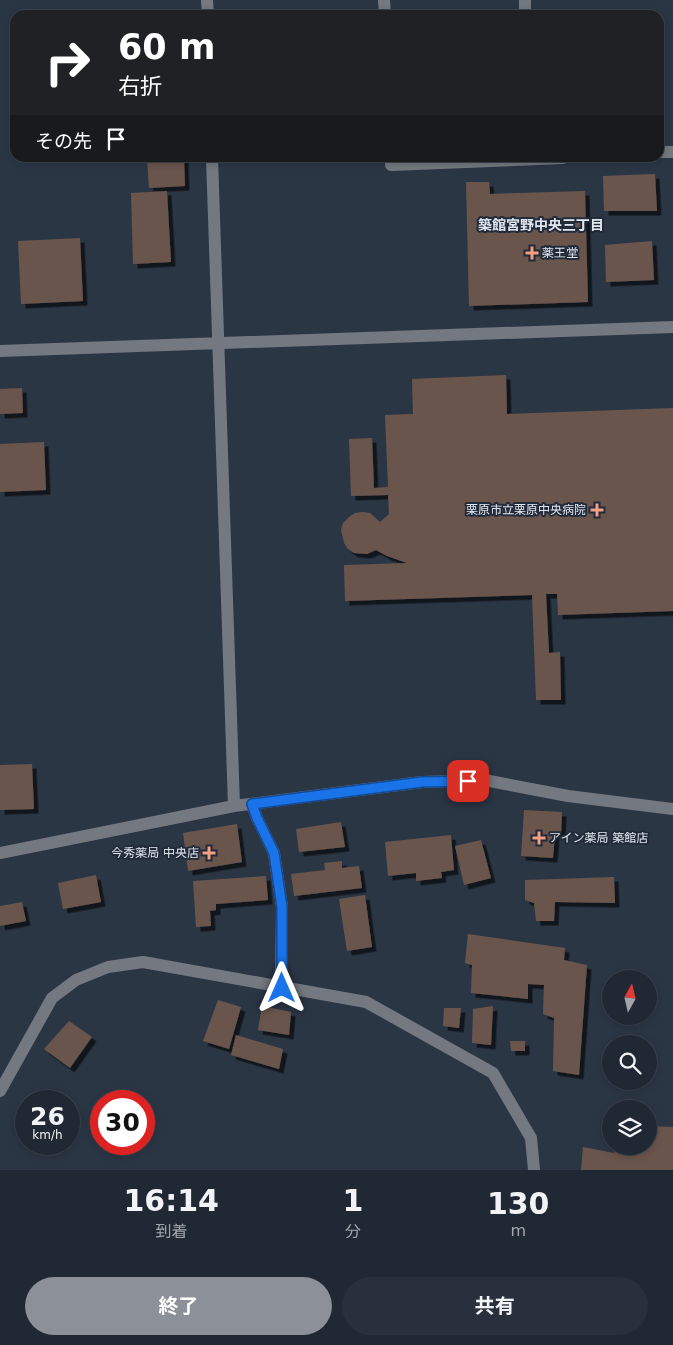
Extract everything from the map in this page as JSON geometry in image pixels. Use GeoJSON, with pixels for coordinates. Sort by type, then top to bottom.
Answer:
{"type":"FeatureCollection","features":[{"type":"Feature","properties":{"kind":"street"},"geometry":{"type":"LineString","coordinates":[[212,162],[234,806]]}},
{"type":"Feature","properties":{"kind":"street"},"geometry":{"type":"LineString","coordinates":[[391,162],[391,165],[459,162]]}},
{"type":"Feature","properties":{"kind":"street"},"geometry":{"type":"LineString","coordinates":[[0,351],[673,326]]}},
{"type":"Feature","properties":{"kind":"street"},"geometry":{"type":"LineString","coordinates":[[0,853],[234,806],[422,782],[484,780],[568,796],[673,809]]}},
{"type":"Feature","properties":{"kind":"street"},"geometry":{"type":"LineString","coordinates":[[252,804],[274,853],[282,907],[282,988]]}},
{"type":"Feature","properties":{"kind":"street"},"geometry":{"type":"LineString","coordinates":[[0,1091],[52,998],[76,980],[108,967],[143,962],[366,1002],[493,1073],[531,1138],[534,1170]]}},
{"type":"Feature","properties":{"kind":"building"},"geometry":{"type":"Polygon","coordinates":[[[147,162],[184,162],[185,186],[149,188],[147,162]]]}},
{"type":"Feature","properties":{"kind":"building"},"geometry":{"type":"Polygon","coordinates":[[[655,174],[657,211],[604,211],[603,176],[655,174]]]}},
{"type":"Feature","properties":{"kind":"building"},"geometry":{"type":"Polygon","coordinates":[[[466,182],[489,182],[490,194],[585,191],[588,302],[469,306],[466,182]]]}},
{"type":"Feature","properties":{"kind":"building"},"geometry":{"type":"Polygon","coordinates":[[[167,191],[171,262],[133,264],[131,193],[167,191]]]}},
{"type":"Feature","properties":{"kind":"building"},"geometry":{"type":"Polygon","coordinates":[[[80,238],[83,301],[21,304],[18,241],[80,238]]]}},
{"type":"Feature","properties":{"kind":"building"},"geometry":{"type":"Polygon","coordinates":[[[652,241],[654,280],[606,282],[605,245],[652,241]]]}},
{"type":"Feature","properties":{"kind":"building"},"geometry":{"type":"Polygon","coordinates":[[[506,375],[507,414],[673,408],[673,611],[558,615],[557,594],[546,594],[549,653],[560,652],[561,700],[536,700],[532,595],[345,601],[344,565],[407,563],[376,550],[367,554],[354,553],[344,543],[341,530],[343,523],[355,513],[370,513],[380,522],[389,514],[388,495],[351,496],[349,439],[372,438],[374,488],[388,487],[385,415],[413,414],[412,379],[506,375]]]}},
{"type":"Feature","properties":{"kind":"building"},"geometry":{"type":"Polygon","coordinates":[[[22,388],[23,413],[0,414],[0,389],[22,388]]]}},
{"type":"Feature","properties":{"kind":"building"},"geometry":{"type":"Polygon","coordinates":[[[44,442],[46,490],[0,492],[0,444],[44,442]]]}},
{"type":"Feature","properties":{"kind":"building"},"geometry":{"type":"Polygon","coordinates":[[[32,764],[34,809],[0,810],[0,765],[32,764]]]}},
{"type":"Feature","properties":{"kind":"building"},"geometry":{"type":"Polygon","coordinates":[[[524,810],[562,812],[561,834],[555,834],[553,858],[521,856],[524,810]]]}},
{"type":"Feature","properties":{"kind":"building"},"geometry":{"type":"Polygon","coordinates":[[[341,822],[345,847],[299,852],[296,829],[341,822]]]}},
{"type":"Feature","properties":{"kind":"building"},"geometry":{"type":"Polygon","coordinates":[[[237,824],[242,862],[188,871],[183,833],[237,824]]]}},
{"type":"Feature","properties":{"kind":"building"},"geometry":{"type":"Polygon","coordinates":[[[451,835],[454,870],[441,872],[442,878],[416,881],[416,873],[388,876],[385,842],[451,835]]]}},
{"type":"Feature","properties":{"kind":"building"},"geometry":{"type":"Polygon","coordinates":[[[481,840],[491,878],[464,885],[455,846],[481,840]]]}},
{"type":"Feature","properties":{"kind":"building"},"geometry":{"type":"Polygon","coordinates":[[[342,861],[342,868],[359,866],[362,888],[294,896],[291,874],[325,870],[324,863],[342,861]]]}},
{"type":"Feature","properties":{"kind":"building"},"geometry":{"type":"Polygon","coordinates":[[[96,875],[101,902],[63,909],[58,883],[96,875]]]}},
{"type":"Feature","properties":{"kind":"building"},"geometry":{"type":"Polygon","coordinates":[[[266,876],[268,900],[216,904],[216,910],[210,911],[211,926],[196,927],[193,881],[266,876]]]}},
{"type":"Feature","properties":{"kind":"building"},"geometry":{"type":"Polygon","coordinates":[[[614,877],[615,903],[555,902],[554,921],[536,921],[534,903],[525,900],[525,880],[614,877]]]}},
{"type":"Feature","properties":{"kind":"building"},"geometry":{"type":"Polygon","coordinates":[[[365,895],[372,947],[347,951],[339,899],[365,895]]]}},
{"type":"Feature","properties":{"kind":"building"},"geometry":{"type":"Polygon","coordinates":[[[22,902],[26,921],[0,926],[0,906],[22,902]]]}},
{"type":"Feature","properties":{"kind":"building"},"geometry":{"type":"Polygon","coordinates":[[[468,934],[565,948],[564,960],[587,965],[579,1075],[553,1071],[554,1018],[543,1014],[544,985],[528,984],[528,999],[471,993],[472,965],[465,963],[468,934]]]}},
{"type":"Feature","properties":{"kind":"building"},"geometry":{"type":"Polygon","coordinates":[[[218,1000],[241,1007],[229,1049],[203,1041],[218,1000]]]}},
{"type":"Feature","properties":{"kind":"building"},"geometry":{"type":"Polygon","coordinates":[[[262,1006],[291,1012],[289,1035],[258,1030],[262,1006]]]}},
{"type":"Feature","properties":{"kind":"building"},"geometry":{"type":"Polygon","coordinates":[[[493,1006],[491,1045],[472,1043],[473,1009],[493,1006]]]}},
{"type":"Feature","properties":{"kind":"building"},"geometry":{"type":"Polygon","coordinates":[[[444,1008],[461,1008],[459,1028],[443,1026],[444,1008]]]}},
{"type":"Feature","properties":{"kind":"building"},"geometry":{"type":"Polygon","coordinates":[[[69,1021],[92,1037],[70,1068],[44,1049],[69,1021]]]}},
{"type":"Feature","properties":{"kind":"building"},"geometry":{"type":"Polygon","coordinates":[[[236,1035],[283,1049],[279,1069],[231,1055],[236,1035]]]}},
{"type":"Feature","properties":{"kind":"building"},"geometry":{"type":"Polygon","coordinates":[[[510,1041],[525,1041],[525,1051],[511,1051],[510,1041]]]}},
{"type":"Feature","properties":{"kind":"building"},"geometry":{"type":"Polygon","coordinates":[[[657,1126],[673,1127],[673,1170],[581,1170],[583,1147],[602,1151],[602,1155],[657,1155],[657,1126]]]}},
{"type":"Feature","properties":{"kind":"place","name":"薬王堂"},"geometry":{"type":"Point","coordinates":[532,253]}},
{"type":"Feature","properties":{"kind":"place","name":"栗原市立栗原中央病院"},"geometry":{"type":"Point","coordinates":[597,510]}},
{"type":"Feature","properties":{"kind":"place","name":"アイン薬局 築館店"},"geometry":{"type":"Point","coordinates":[539,838]}},
{"type":"Feature","properties":{"kind":"place","name":"今秀薬局 中央店"},"geometry":{"type":"Point","coordinates":[209,853]}},
{"type":"Feature","properties":{"kind":"district","name":"築館宮野中央三丁目"},"geometry":{"type":"Point","coordinates":[541,225]}},
{"type":"Feature","properties":{"kind":"route"},"geometry":{"type":"LineString","coordinates":[[282,988],[282,907],[274,853],[252,804],[422,782],[468,781]]}}]}
